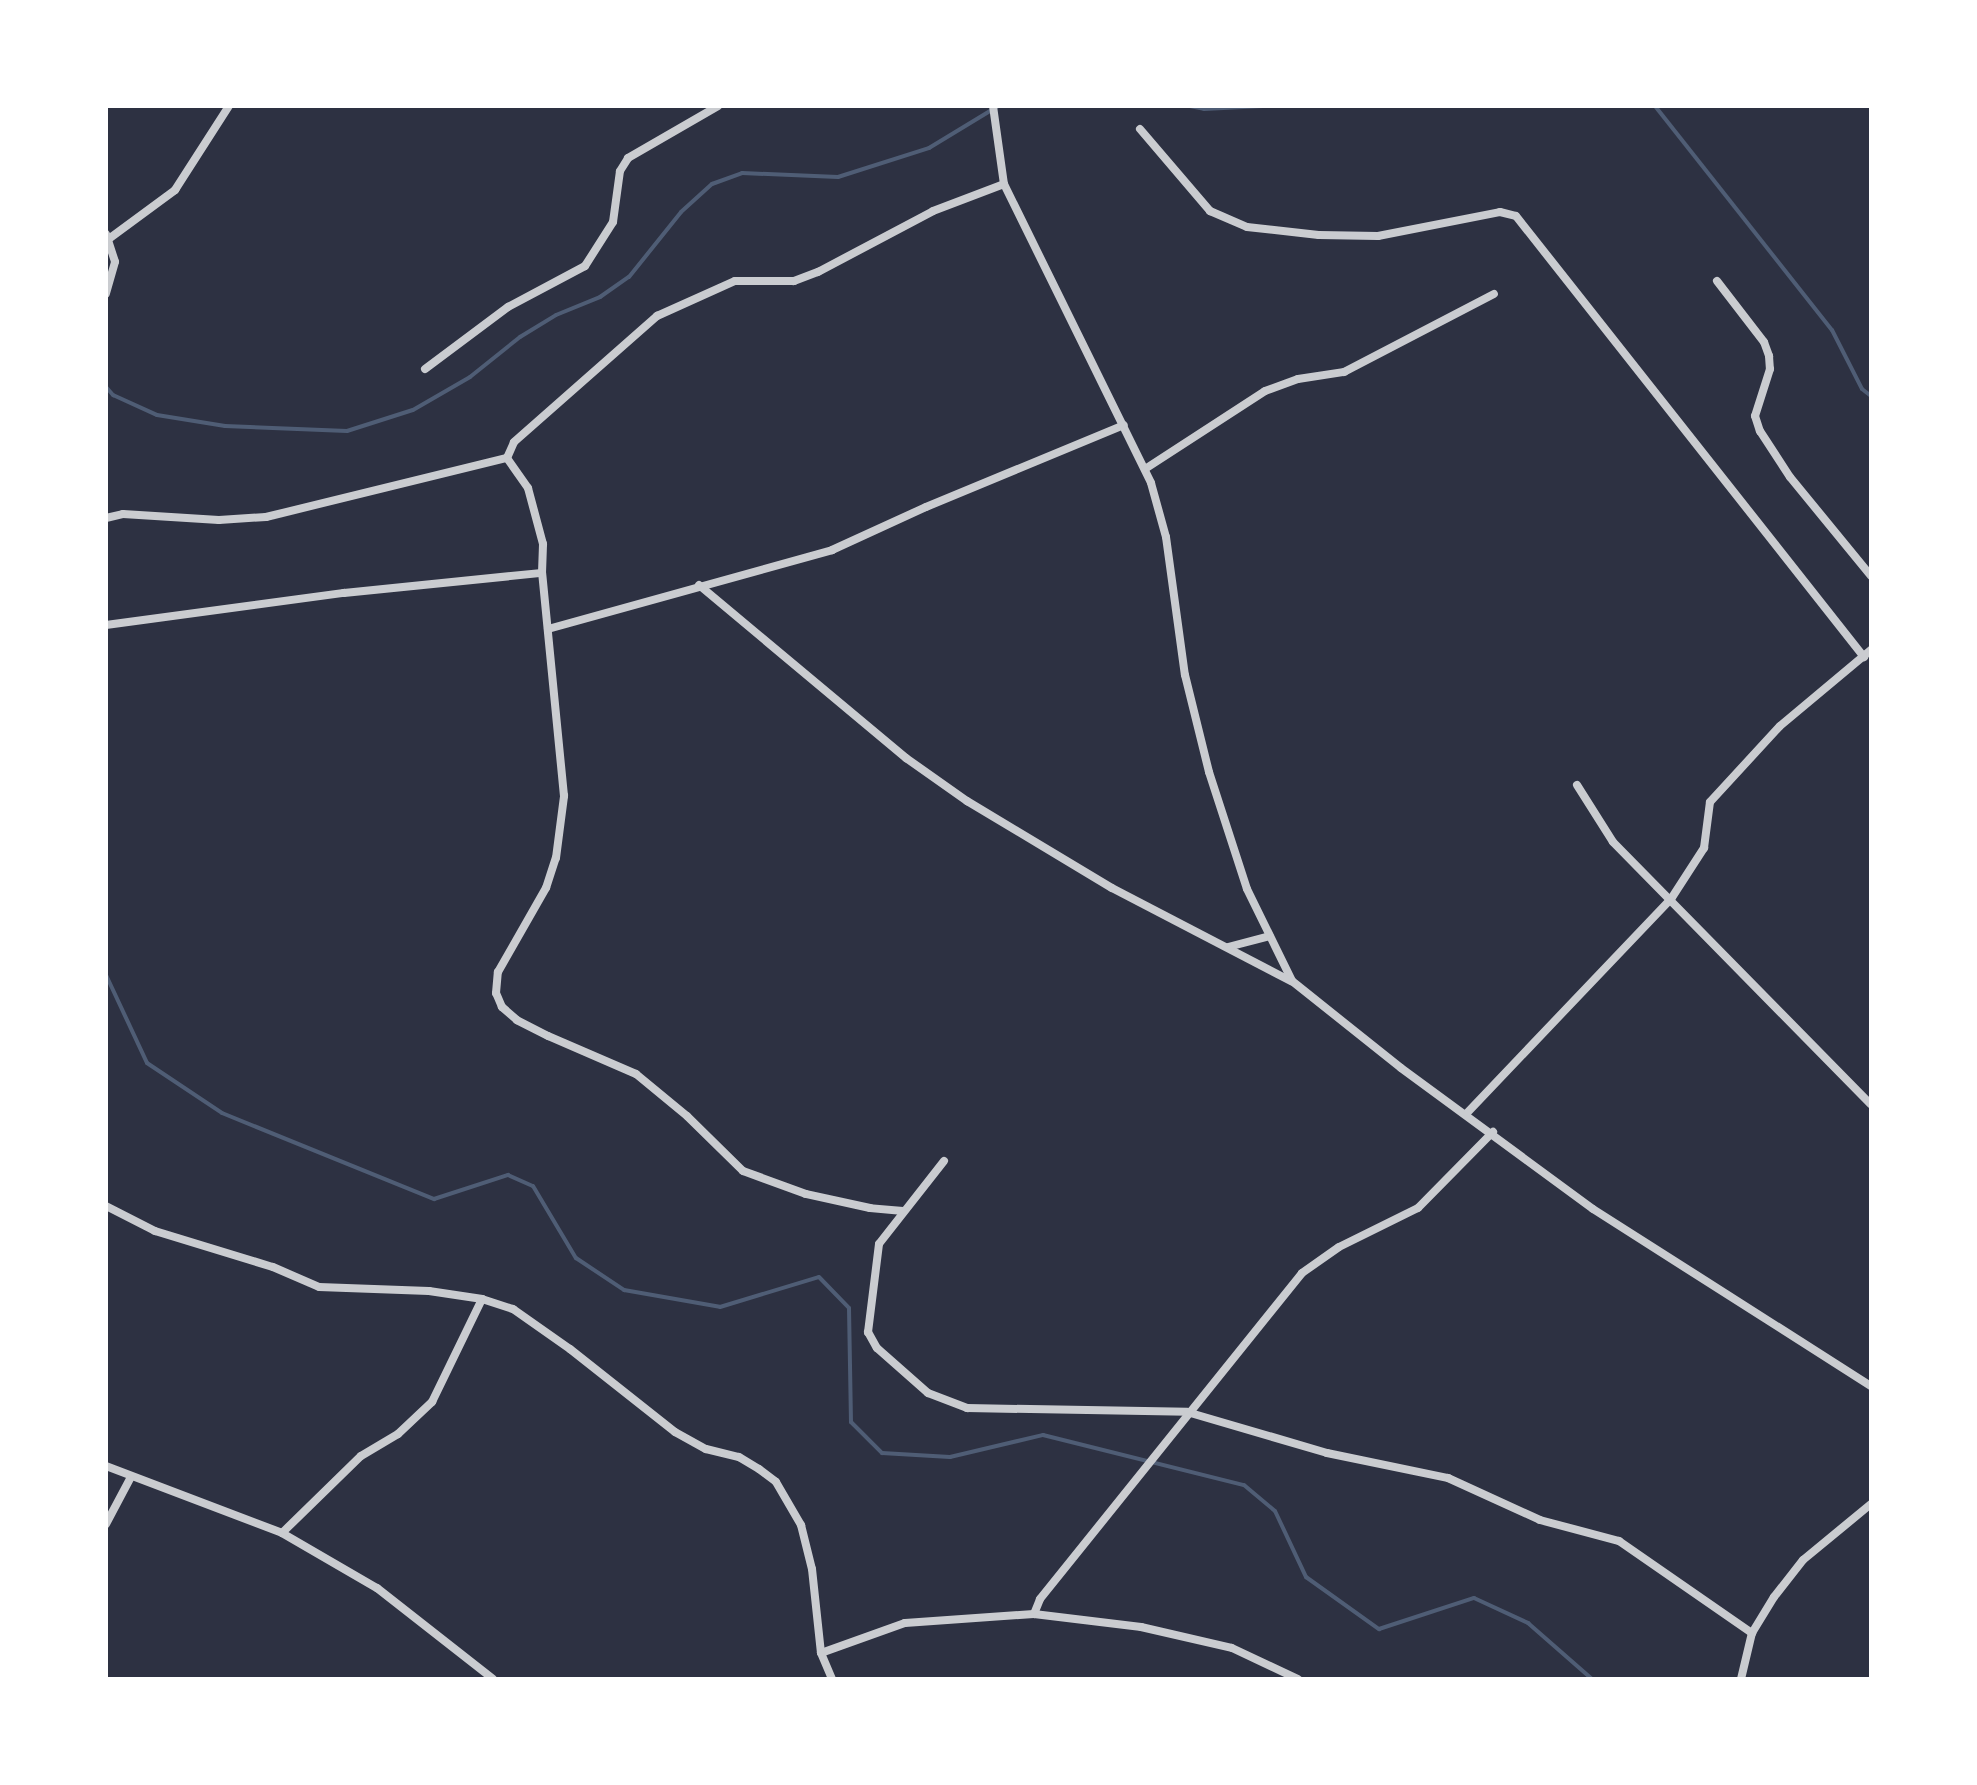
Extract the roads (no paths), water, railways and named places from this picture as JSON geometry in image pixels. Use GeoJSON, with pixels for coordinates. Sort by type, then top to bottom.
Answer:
{"type":"FeatureCollection","features":[{"type":"Feature","properties":{"kind":"street"},"geometry":{"type":"LineString","coordinates":[[106,294],[115,262],[108,236],[175,190],[229,106]]}},
{"type":"Feature","properties":{"kind":"street"},"geometry":{"type":"LineString","coordinates":[[425,369],[508,307],[585,266],[613,222],[620,171],[628,158],[718,106]]}},
{"type":"Feature","properties":{"kind":"street"},"geometry":{"type":"LineString","coordinates":[[993,106],[1004,184],[1145,469],[1166,537],[1185,675],[1209,772],[1247,889],[1292,981]]}},
{"type":"Feature","properties":{"kind":"street"},"geometry":{"type":"LineString","coordinates":[[1140,129],[1210,211],[1231,223],[1247,227],[1319,235],[1378,236],[1500,212],[1516,216],[1867,654],[1780,726],[1710,802],[1704,848],[1671,899],[1467,1113]]}},
{"type":"Feature","properties":{"kind":"street"},"geometry":{"type":"LineString","coordinates":[[507,458],[514,442],[657,316],[735,281],[794,281],[818,272],[933,211],[1004,184]]}},
{"type":"Feature","properties":{"kind":"street"},"geometry":{"type":"LineString","coordinates":[[1717,281],[1764,342],[1769,356],[1770,369],[1755,416],[1760,431],[1790,477],[1871,576]]}},
{"type":"Feature","properties":{"kind":"street"},"geometry":{"type":"LineString","coordinates":[[1145,469],[1265,391],[1298,379],[1344,372],[1494,294]]}},
{"type":"Feature","properties":{"kind":"street"},"geometry":{"type":"LineString","coordinates":[[548,629],[832,550],[926,507],[1124,425]]}},
{"type":"Feature","properties":{"kind":"street"},"geometry":{"type":"LineString","coordinates":[[106,518],[123,514],[219,520],[266,517],[507,458]]}},
{"type":"Feature","properties":{"kind":"street"},"geometry":{"type":"LineString","coordinates":[[507,458],[528,488],[543,544],[542,573],[564,796],[556,858],[546,888],[498,972],[496,993],[502,1007],[517,1020],[548,1036],[636,1074],[687,1116],[743,1171],[806,1194],[870,1208],[903,1211]]}},
{"type":"Feature","properties":{"kind":"street"},"geometry":{"type":"LineString","coordinates":[[106,625],[344,593],[542,573]]}},
{"type":"Feature","properties":{"kind":"street"},"geometry":{"type":"LineString","coordinates":[[699,585],[906,758],[967,801],[1112,888],[1292,981],[1401,1068],[1493,1132],[1540,1172],[1629,1234],[1871,1386]]}},
{"type":"Feature","properties":{"kind":"street"},"geometry":{"type":"LineString","coordinates":[[1577,785],[1613,842],[1871,1105]]}},
{"type":"Feature","properties":{"kind":"street"},"geometry":{"type":"LineString","coordinates":[[1227,947],[1270,936]]}},
{"type":"Feature","properties":{"kind":"street"},"geometry":{"type":"LineString","coordinates":[[1034,1614],[1040,1599],[1187,1412],[1302,1273],[1339,1247],[1418,1208],[1493,1132]]}},
{"type":"Feature","properties":{"kind":"street"},"geometry":{"type":"LineString","coordinates":[[944,1161],[879,1244],[868,1332],[877,1348],[928,1393],[967,1408],[1187,1412],[1327,1453],[1448,1478],[1540,1520],[1619,1541],[1752,1633]]}},
{"type":"Feature","properties":{"kind":"street"},"geometry":{"type":"LineString","coordinates":[[106,1206],[155,1231],[273,1267],[319,1287],[429,1291],[482,1299],[524,1317],[675,1432],[706,1449],[739,1457],[776,1482],[790,1502],[809,1553],[821,1653],[832,1679]]}},
{"type":"Feature","properties":{"kind":"street"},"geometry":{"type":"LineString","coordinates":[[282,1533],[361,1456],[398,1434],[432,1402],[482,1299]]}},
{"type":"Feature","properties":{"kind":"street"},"geometry":{"type":"LineString","coordinates":[[106,1466],[282,1533],[377,1588],[493,1679]]}},
{"type":"Feature","properties":{"kind":"street"},"geometry":{"type":"LineString","coordinates":[[106,1524],[131,1477]]}},
{"type":"Feature","properties":{"kind":"street"},"geometry":{"type":"LineString","coordinates":[[1741,1679],[1752,1633],[1803,1560],[1871,1504]]}},
{"type":"Feature","properties":{"kind":"street"},"geometry":{"type":"LineString","coordinates":[[821,1653],[905,1623],[1034,1614],[1141,1627],[1232,1648],[1298,1679]]}},
{"type":"Feature","properties":{"kind":"waterway"},"geometry":{"type":"LineString","coordinates":[[106,387],[113,395],[157,415],[225,426],[347,431],[413,410],[470,377],[520,337],[556,315],[600,297],[629,277],[681,212],[712,184],[742,173],[838,177],[929,148],[998,106]]}},
{"type":"Feature","properties":{"kind":"waterway"},"geometry":{"type":"LineString","coordinates":[[1190,106],[1204,109],[1263,106]]}},
{"type":"Feature","properties":{"kind":"waterway"},"geometry":{"type":"LineString","coordinates":[[1655,106],[1832,330],[1862,389],[1871,396]]}},
{"type":"Feature","properties":{"kind":"waterway"},"geometry":{"type":"LineString","coordinates":[[106,975],[147,1063],[222,1113],[434,1199],[508,1175],[533,1186],[576,1258],[624,1290],[720,1307],[819,1277],[849,1308],[851,1422],[882,1453],[950,1457],[1043,1435],[1244,1485],[1275,1511],[1306,1577],[1379,1629],[1474,1598],[1528,1623],[1592,1679]]}}]}
